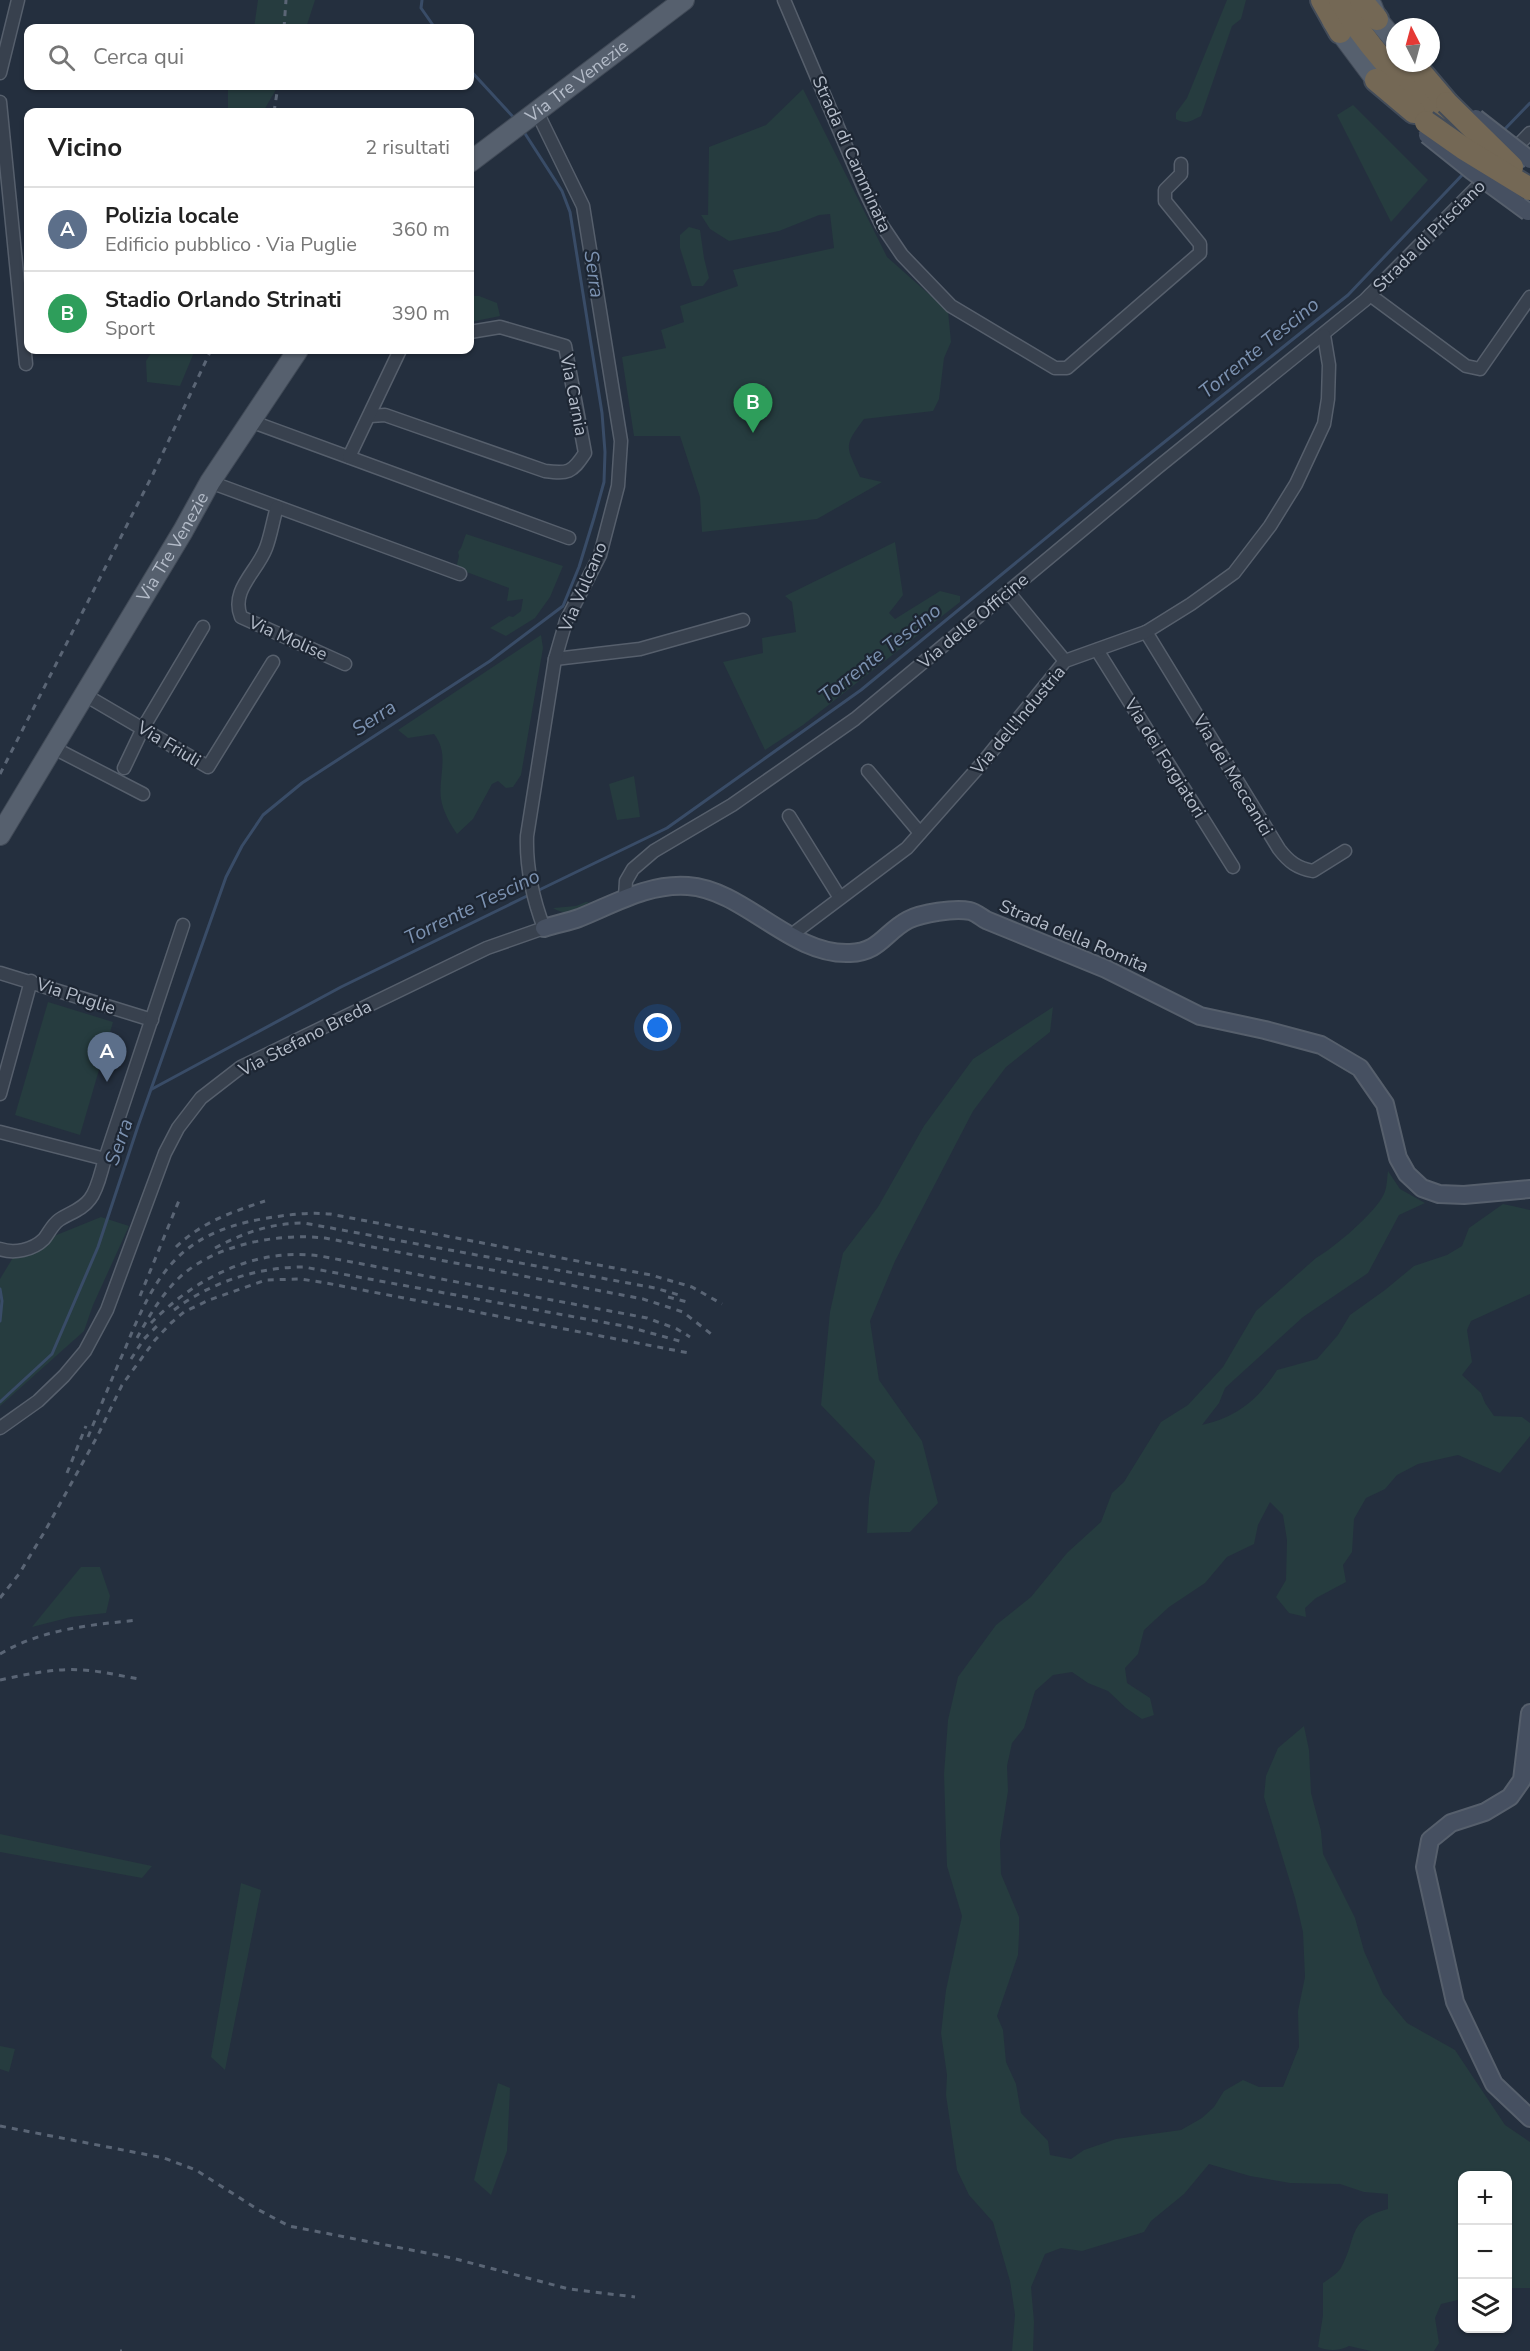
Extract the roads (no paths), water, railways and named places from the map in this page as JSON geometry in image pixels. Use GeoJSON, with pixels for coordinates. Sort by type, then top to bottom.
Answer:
{"type":"FeatureCollection","features":[{"type":"Feature","properties":{"kind":"highway"},"geometry":{"type":"LineString","coordinates":[[1322,0],[1340,32]]}},
{"type":"Feature","properties":{"kind":"highway"},"geometry":{"type":"LineString","coordinates":[[1340,0],[1348,15],[1397,76],[1436,113],[1530,187]]}},
{"type":"Feature","properties":{"kind":"highway"},"geometry":{"type":"LineString","coordinates":[[1361,0],[1373,9]]}},
{"type":"Feature","properties":{"kind":"highway"},"geometry":{"type":"LineString","coordinates":[[1419,72],[1436,113]]}},
{"type":"Feature","properties":{"kind":"highway"},"geometry":{"type":"LineString","coordinates":[[1376,80],[1436,113]]}},
{"type":"Feature","properties":{"kind":"main road","name":"Via Tre Venezie"},"geometry":{"type":"LineString","coordinates":[[474,159],[684,0]]}},
{"type":"Feature","properties":{"kind":"main road"},"geometry":{"type":"LineString","coordinates":[[1316,0],[1376,80]]}},
{"type":"Feature","properties":{"kind":"main road"},"geometry":{"type":"LineString","coordinates":[[1373,9],[1386,28]]}},
{"type":"Feature","properties":{"kind":"main road","name":"Via Tre Venezie"},"geometry":{"type":"LineString","coordinates":[[0,835],[85,696],[210,482],[295,354]]}},
{"type":"Feature","properties":{"kind":"street"},"geometry":{"type":"LineString","coordinates":[[0,73],[18,0]]}},
{"type":"Feature","properties":{"kind":"street","name":"Strada di Camminata"},"geometry":{"type":"LineString","coordinates":[[784,0],[865,191],[881,224],[902,255],[951,306],[1055,368],[1067,368],[1200,253],[1200,244],[1165,201],[1165,190],[1181,174],[1181,164]]}},
{"type":"Feature","properties":{"kind":"street"},"geometry":{"type":"LineString","coordinates":[[0,102],[24,344]]}},
{"type":"Feature","properties":{"kind":"street"},"geometry":{"type":"LineString","coordinates":[[1436,113],[1493,132],[1530,160]]}},
{"type":"Feature","properties":{"kind":"street"},"geometry":{"type":"LineString","coordinates":[[1436,113],[1472,171],[1529,213]]}},
{"type":"Feature","properties":{"kind":"street","name":"Via Vulcano"},"geometry":{"type":"LineString","coordinates":[[532,115],[583,206],[621,441],[618,486],[600,555],[567,621],[555,659],[527,836],[526,853],[531,885],[544,928]]}},
{"type":"Feature","properties":{"kind":"street","name":"Strada di Prisciano"},"geometry":{"type":"LineString","coordinates":[[1324,335],[1370,295],[1530,133]]}},
{"type":"Feature","properties":{"kind":"street"},"geometry":{"type":"LineString","coordinates":[[1370,295],[1466,366],[1480,369],[1530,297]]}},
{"type":"Feature","properties":{"kind":"street","name":"Via Carnia"},"geometry":{"type":"LineString","coordinates":[[370,416],[385,416],[545,471],[564,474],[576,467],[585,453],[565,346],[500,327],[474,331]]}},
{"type":"Feature","properties":{"kind":"street","name":"Via delle Officine"},"geometry":{"type":"LineString","coordinates":[[625,897],[626,880],[633,869],[654,851],[732,805],[855,719],[1157,468],[1324,335]]}},
{"type":"Feature","properties":{"kind":"street","name":"Via dell'Industria"},"geometry":{"type":"LineString","coordinates":[[790,936],[907,848],[984,761],[1065,662],[1146,632],[1191,604],[1234,573],[1270,526],[1296,484],[1324,424],[1328,399],[1329,365],[1324,335]]}},
{"type":"Feature","properties":{"kind":"street"},"geometry":{"type":"LineString","coordinates":[[25,354],[26,364]]}},
{"type":"Feature","properties":{"kind":"street"},"geometry":{"type":"LineString","coordinates":[[349,457],[398,354]]}},
{"type":"Feature","properties":{"kind":"street"},"geometry":{"type":"LineString","coordinates":[[250,421],[569,538]]}},
{"type":"Feature","properties":{"kind":"street"},"geometry":{"type":"LineString","coordinates":[[210,482],[460,574]]}},
{"type":"Feature","properties":{"kind":"street","name":"Via Molise"},"geometry":{"type":"LineString","coordinates":[[277,507],[265,550],[239,593],[237,607],[241,617],[345,664]]}},
{"type":"Feature","properties":{"kind":"street"},"geometry":{"type":"LineString","coordinates":[[1009,593],[1065,662]]}},
{"type":"Feature","properties":{"kind":"street"},"geometry":{"type":"LineString","coordinates":[[555,659],[640,649],[743,620]]}},
{"type":"Feature","properties":{"kind":"street"},"geometry":{"type":"LineString","coordinates":[[124,768],[143,728],[203,627]]}},
{"type":"Feature","properties":{"kind":"street","name":"Via dei Meccanici"},"geometry":{"type":"LineString","coordinates":[[1146,632],[1279,849],[1288,860],[1299,868],[1313,871],[1345,851]]}},
{"type":"Feature","properties":{"kind":"street","name":"Via dei Forgiatori"},"geometry":{"type":"LineString","coordinates":[[1097,650],[1233,867]]}},
{"type":"Feature","properties":{"kind":"street","name":"Via Friuli"},"geometry":{"type":"LineString","coordinates":[[85,696],[208,767],[273,662]]}},
{"type":"Feature","properties":{"kind":"street"},"geometry":{"type":"LineString","coordinates":[[52,747],[143,794]]}},
{"type":"Feature","properties":{"kind":"street"},"geometry":{"type":"LineString","coordinates":[[868,771],[920,833]]}},
{"type":"Feature","properties":{"kind":"street"},"geometry":{"type":"LineString","coordinates":[[789,816],[840,898]]}},
{"type":"Feature","properties":{"kind":"street","name":"Strada della Romita"},"geometry":{"type":"LineString","coordinates":[[544,928],[578,918],[625,897],[666,886],[689,886],[720,895],[790,936],[829,952],[851,953],[875,947],[908,920],[939,912],[972,911],[986,920],[1106,969],[1200,1016],[1321,1045],[1360,1068],[1385,1104],[1398,1158],[1407,1174],[1422,1188],[1439,1194],[1464,1195],[1530,1189]]}},
{"type":"Feature","properties":{"kind":"street"},"geometry":{"type":"LineString","coordinates":[[0,1249],[9,1252],[35,1245],[58,1221],[78,1210],[91,1198],[183,925]]}},
{"type":"Feature","properties":{"kind":"street","name":"Via Stefano Breda"},"geometry":{"type":"LineString","coordinates":[[0,1428],[38,1401],[64,1376],[85,1351],[107,1310],[165,1153],[178,1128],[201,1098],[241,1067],[487,948],[544,928]]}},
{"type":"Feature","properties":{"kind":"street","name":"Via Puglie"},"geometry":{"type":"LineString","coordinates":[[0,973],[32,981],[152,1020]]}},
{"type":"Feature","properties":{"kind":"street"},"geometry":{"type":"LineString","coordinates":[[0,1094],[32,981]]}},
{"type":"Feature","properties":{"kind":"street"},"geometry":{"type":"LineString","coordinates":[[0,1131],[105,1159]]}},
{"type":"Feature","properties":{"kind":"street"},"geometry":{"type":"LineString","coordinates":[[1530,1713],[1522,1780],[1510,1797],[1485,1812],[1451,1823],[1430,1840],[1425,1867],[1455,2002],[1494,2084],[1530,2118]]}},
{"type":"Feature","properties":{"kind":"waterway","name":"Serra"},"geometry":{"type":"LineString","coordinates":[[422,0],[421,8],[432,24]]}},
{"type":"Feature","properties":{"kind":"waterway","name":"Serra"},"geometry":{"type":"LineString","coordinates":[[474,74],[515,119]]}},
{"type":"Feature","properties":{"kind":"waterway","name":"Torrente Tescino"},"geometry":{"type":"LineString","coordinates":[[1502,132],[1530,103]]}},
{"type":"Feature","properties":{"kind":"waterway","name":"Serra"},"geometry":{"type":"LineString","coordinates":[[0,1402],[52,1354],[98,1247],[226,877],[242,846],[263,815],[302,783],[490,661],[563,606],[579,567],[604,482],[605,452],[602,413],[570,212],[562,191],[524,132]]}},
{"type":"Feature","properties":{"kind":"waterway","name":"Torrente Tescino"},"geometry":{"type":"LineString","coordinates":[[535,892],[667,828],[861,690],[1097,496],[1348,295],[1465,172]]}},
{"type":"Feature","properties":{"kind":"waterway","name":"Torrente Tescino"},"geometry":{"type":"LineString","coordinates":[[152,1089],[341,987],[529,895]]}},
{"type":"Feature","properties":{"kind":"waterway"},"geometry":{"type":"LineString","coordinates":[[0,1289],[2,1301],[0,1321]]}},
{"type":"Feature","properties":{"kind":"railway"},"geometry":{"type":"LineString","coordinates":[[284,24],[286,0]]}},
{"type":"Feature","properties":{"kind":"railway"},"geometry":{"type":"LineString","coordinates":[[275,108],[277,90]]}},
{"type":"Feature","properties":{"kind":"railway"},"geometry":{"type":"LineString","coordinates":[[0,774],[153,474],[209,354]]}},
{"type":"Feature","properties":{"kind":"railway"},"geometry":{"type":"LineString","coordinates":[[140,1296],[180,1198]]}},
{"type":"Feature","properties":{"kind":"railway"},"geometry":{"type":"LineString","coordinates":[[176,1247],[207,1224],[265,1201]]}},
{"type":"Feature","properties":{"kind":"railway"},"geometry":{"type":"LineString","coordinates":[[88,1437],[136,1323],[159,1279],[190,1247],[209,1235],[262,1219],[296,1214],[330,1214],[651,1275],[692,1287],[722,1304]]}},
{"type":"Feature","properties":{"kind":"railway"},"geometry":{"type":"LineString","coordinates":[[215,1248],[258,1230],[292,1223],[304,1223],[655,1288],[679,1295]]}},
{"type":"Feature","properties":{"kind":"railway"},"geometry":{"type":"LineString","coordinates":[[137,1338],[167,1291],[195,1266],[211,1256],[248,1243],[288,1237],[325,1238],[643,1299],[683,1312],[715,1337]]}},
{"type":"Feature","properties":{"kind":"railway"},"geometry":{"type":"LineString","coordinates":[[151,1323],[187,1292],[228,1269],[250,1261],[296,1254],[320,1256],[647,1318],[677,1329],[690,1337]]}},
{"type":"Feature","properties":{"kind":"railway"},"geometry":{"type":"LineString","coordinates":[[174,1310],[203,1291],[236,1278],[269,1270],[304,1267],[629,1327],[683,1342]]}},
{"type":"Feature","properties":{"kind":"railway"},"geometry":{"type":"LineString","coordinates":[[0,1598],[19,1574],[45,1531],[98,1435],[122,1385],[155,1340],[171,1323],[184,1312],[209,1300],[266,1280],[301,1279],[689,1353]]}},
{"type":"Feature","properties":{"kind":"railway"},"geometry":{"type":"LineString","coordinates":[[668,1297],[691,1303]]}},
{"type":"Feature","properties":{"kind":"railway"},"geometry":{"type":"LineString","coordinates":[[131,1359],[144,1339],[159,1324]]}},
{"type":"Feature","properties":{"kind":"railway"},"geometry":{"type":"LineString","coordinates":[[67,1473],[86,1426]]}},
{"type":"Feature","properties":{"kind":"railway"},"geometry":{"type":"LineString","coordinates":[[0,1654],[49,1634],[84,1626],[138,1620]]}},
{"type":"Feature","properties":{"kind":"railway"},"geometry":{"type":"LineString","coordinates":[[0,1680],[62,1670],[97,1671],[139,1679]]}},
{"type":"Feature","properties":{"kind":"railway"},"geometry":{"type":"LineString","coordinates":[[0,2126],[164,2158],[196,2170],[257,2209],[289,2226],[452,2258],[569,2289],[635,2297]]}},
{"type":"Feature","properties":{"kind":"place","name":"Stadio Orlando Strinati"},"geometry":{"type":"Point","coordinates":[753,433]}},
{"type":"Feature","properties":{"kind":"place","name":"Polizia locale"},"geometry":{"type":"Point","coordinates":[107,1082]}}]}
